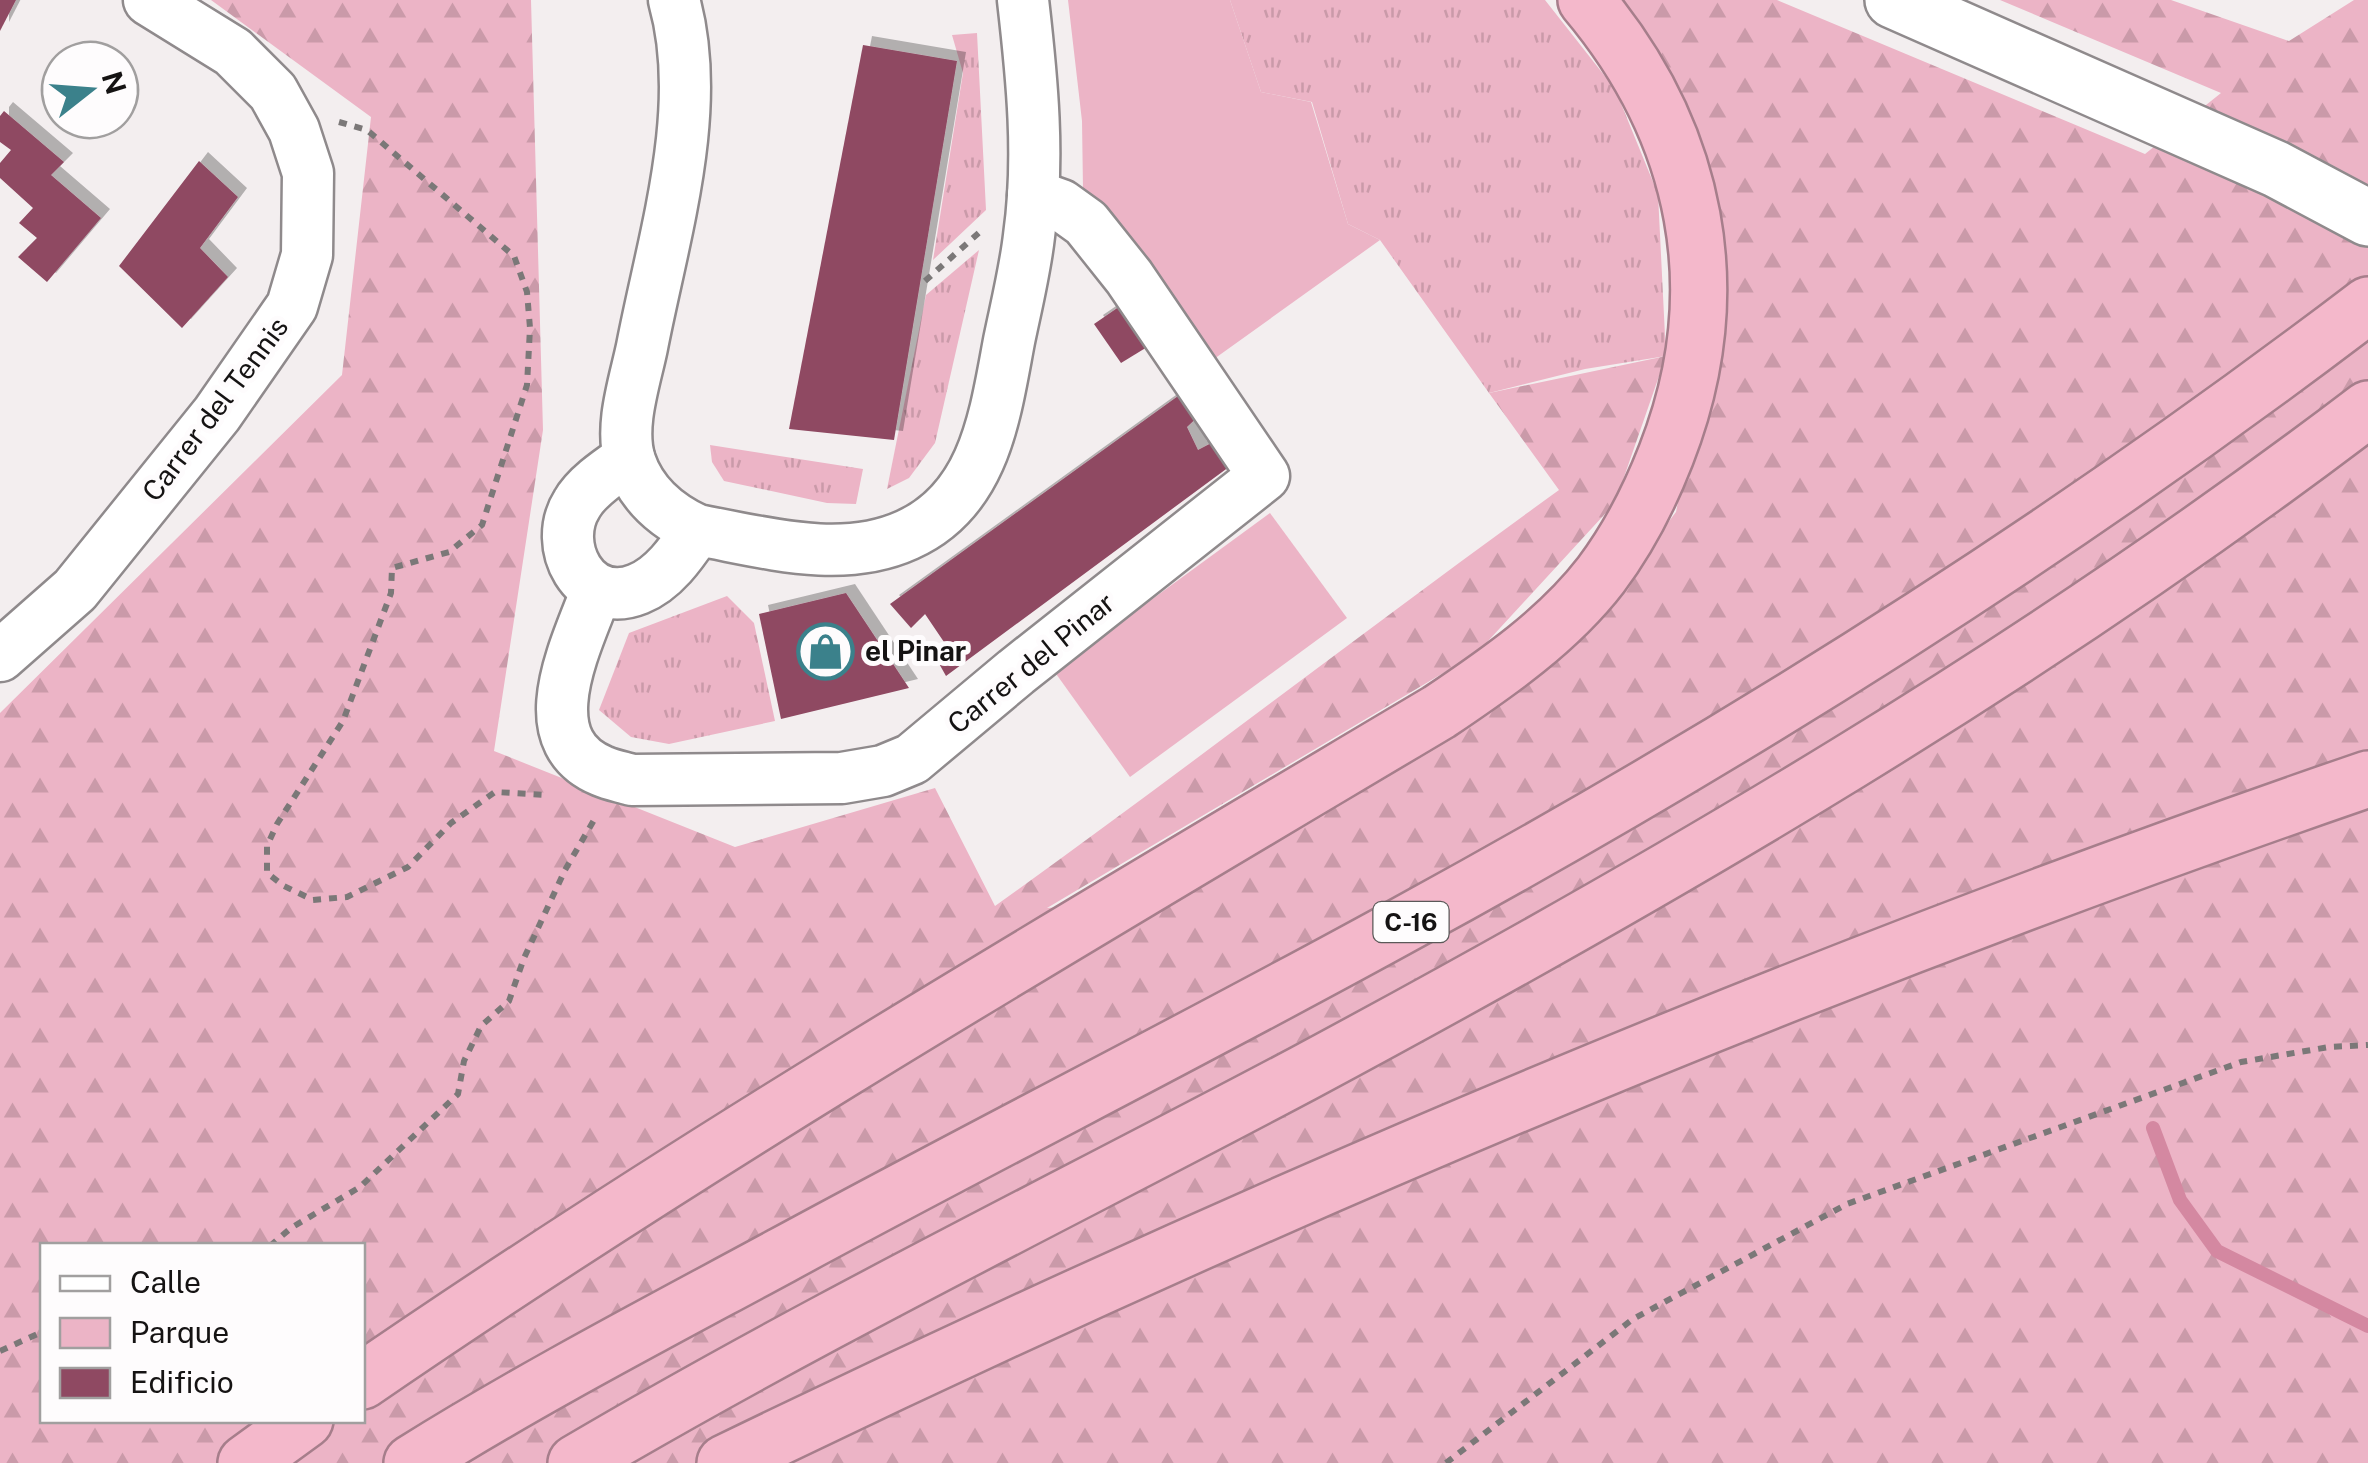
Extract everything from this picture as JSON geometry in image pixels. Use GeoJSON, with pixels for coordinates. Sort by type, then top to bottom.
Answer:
{"type":"FeatureCollection","features":[{"type":"Feature","properties":{"kind":"highway"},"geometry":{"type":"LineString","coordinates":[[365,1379],[513,1280],[825,1083],[1439,712],[1493,676],[1536,640],[1601,575],[1656,480],[1677,428],[1698,331],[1701,284],[1694,222],[1660,110],[1628,55],[1586,0]]}},
{"type":"Feature","properties":{"kind":"highway","name":"C-16"},"geometry":{"type":"LineString","coordinates":[[412,1463],[588,1359],[1388,934],[1669,776],[1864,657],[2141,473],[2366,306]]}},
{"type":"Feature","properties":{"kind":"highway"},"geometry":{"type":"LineString","coordinates":[[576,1463],[917,1274],[1427,1006],[1725,840],[1962,692],[2142,571],[2368,410]]}},
{"type":"Feature","properties":{"kind":"highway"},"geometry":{"type":"LineString","coordinates":[[725,1463],[913,1372],[1541,1092],[2140,858],[2368,779]]}},
{"type":"Feature","properties":{"kind":"highway"},"geometry":{"type":"LineString","coordinates":[[246,1463],[301,1423]]}},
{"type":"Feature","properties":{"kind":"main road"},"geometry":{"type":"LineString","coordinates":[[1894,0],[2276,169],[2368,218]]}},
{"type":"Feature","properties":{"kind":"street","name":"Carrer del Tennis"},"geometry":{"type":"LineString","coordinates":[[0,656],[75,590],[217,414],[292,306],[307,255],[308,173],[294,130],[273,92],[233,52],[150,0]]}},
{"type":"Feature","properties":{"kind":"street"},"geometry":{"type":"LineString","coordinates":[[674,0],[686,60],[685,128],[630,406],[629,458],[640,482],[657,504],[678,521],[698,530],[834,552],[862,550],[910,534],[953,501],[982,456],[992,431],[1030,237],[1032,94],[1023,0]]}},
{"type":"Feature","properties":{"kind":"street","name":"Carrer del Pinar"},"geometry":{"type":"LineString","coordinates":[[596,592],[562,685],[561,712],[568,739],[582,759],[600,771],[632,780],[842,778],[883,770],[912,759],[1264,476],[1128,276],[1086,222],[1061,205],[1032,195]]}},
{"type":"Feature","properties":{"kind":"street"},"geometry":{"type":"LineString","coordinates":[[629,458],[578,500],[570,518],[572,556],[580,576],[596,592],[614,594],[641,588],[673,563],[698,530]]}},
{"type":"Feature","properties":{"kind":"path"},"geometry":{"type":"LineString","coordinates":[[294,130],[328,119],[367,130],[481,225],[514,256],[527,292],[530,328],[527,385],[482,525],[449,552],[392,568],[391,593],[344,721],[277,824],[267,846],[267,872],[284,886],[313,900],[347,897],[408,867],[451,823],[495,792],[560,796]]}},
{"type":"Feature","properties":{"kind":"path"},"geometry":{"type":"LineString","coordinates":[[926,280],[983,229]]}},
{"type":"Feature","properties":{"kind":"path"},"geometry":{"type":"LineString","coordinates":[[274,1243],[360,1186],[458,1094],[464,1061],[480,1026],[510,1000],[524,958],[596,810]]}},
{"type":"Feature","properties":{"kind":"path"},"geometry":{"type":"LineString","coordinates":[[1446,1463],[1632,1319],[1847,1204],[2241,1062],[2329,1047],[2368,1045]]}},
{"type":"Feature","properties":{"kind":"path"},"geometry":{"type":"LineString","coordinates":[[0,1351],[40,1333]]}},
{"type":"Feature","properties":{"kind":"green space"},"geometry":{"type":"Polygon","coordinates":[[[211,0],[531,0],[543,430],[494,751],[735,847],[935,788],[995,906],[1559,490],[1489,393],[1666,356],[1615,503],[1477,653],[1047,908],[1167,900],[1616,591],[1676,512],[1718,300],[1608,0],[1777,0],[2145,154],[2221,93],[2000,0],[2171,0],[2289,41],[2354,0],[2368,0],[2368,1463],[0,1463],[0,713],[342,375],[371,117],[211,0]]]}},
{"type":"Feature","properties":{"kind":"green space"},"geometry":{"type":"Polygon","coordinates":[[[1068,0],[1230,0],[1261,92],[1311,102],[1348,224],[1380,240],[1207,364],[1083,189],[1082,121],[1068,0]]]}},
{"type":"Feature","properties":{"kind":"green space"},"geometry":{"type":"Polygon","coordinates":[[[1230,0],[1545,0],[1615,89],[1658,194],[1666,356],[1585,369],[1489,393],[1380,240],[1348,224],[1312,102],[1261,92],[1230,0]]]}},
{"type":"Feature","properties":{"kind":"green space"},"geometry":{"type":"Polygon","coordinates":[[[977,33],[986,210],[933,260],[963,73],[952,35],[977,33]]]}},
{"type":"Feature","properties":{"kind":"green space"},"geometry":{"type":"Polygon","coordinates":[[[979,250],[935,443],[909,478],[887,489],[926,295],[979,250]]]}},
{"type":"Feature","properties":{"kind":"green space"},"geometry":{"type":"Polygon","coordinates":[[[710,445],[863,469],[856,504],[827,503],[724,481],[712,462],[710,445]]]}},
{"type":"Feature","properties":{"kind":"green space"},"geometry":{"type":"Polygon","coordinates":[[[1270,513],[1347,618],[1130,777],[1054,671],[1270,513]]]}},
{"type":"Feature","properties":{"kind":"green space"},"geometry":{"type":"Polygon","coordinates":[[[727,596],[754,623],[775,721],[669,744],[631,737],[599,710],[629,633],[727,596]]]}},
{"type":"Feature","properties":{"kind":"building"},"geometry":{"type":"Polygon","coordinates":[[[0,0],[16,0],[0,31],[0,0]]]}},
{"type":"Feature","properties":{"kind":"building"},"geometry":{"type":"Polygon","coordinates":[[[863,45],[957,61],[894,440],[789,429],[863,45]]]}},
{"type":"Feature","properties":{"kind":"building"},"geometry":{"type":"Polygon","coordinates":[[[4,111],[64,162],[51,175],[101,218],[47,282],[18,257],[37,238],[19,223],[33,208],[0,178],[0,163],[11,150],[0,142],[0,116],[4,111]]]}},
{"type":"Feature","properties":{"kind":"building"},"geometry":{"type":"Polygon","coordinates":[[[199,161],[238,197],[200,248],[228,277],[182,328],[119,266],[199,161]]]}},
{"type":"Feature","properties":{"kind":"building"},"geometry":{"type":"Polygon","coordinates":[[[1129,300],[1157,341],[1121,363],[1094,324],[1129,300]]]}},
{"type":"Feature","properties":{"kind":"building"},"geometry":{"type":"Polygon","coordinates":[[[1185,391],[1204,411],[1187,427],[1198,450],[1219,439],[1237,461],[946,676],[937,660],[946,645],[925,614],[911,628],[890,604],[1185,391]]]}},
{"type":"Feature","properties":{"kind":"building","name":"el Pinar"},"geometry":{"type":"Polygon","coordinates":[[[846,593],[909,688],[781,719],[759,614],[846,593]]]}},
{"type":"Feature","properties":{"kind":"waterway"},"geometry":{"type":"LineString","coordinates":[[2153,1128],[2180,1200],[2217,1251],[2368,1326]]}},
{"type":"Feature","properties":{"kind":"place","name":"el Pinar"},"geometry":{"type":"Point","coordinates":[826,651]}}]}
